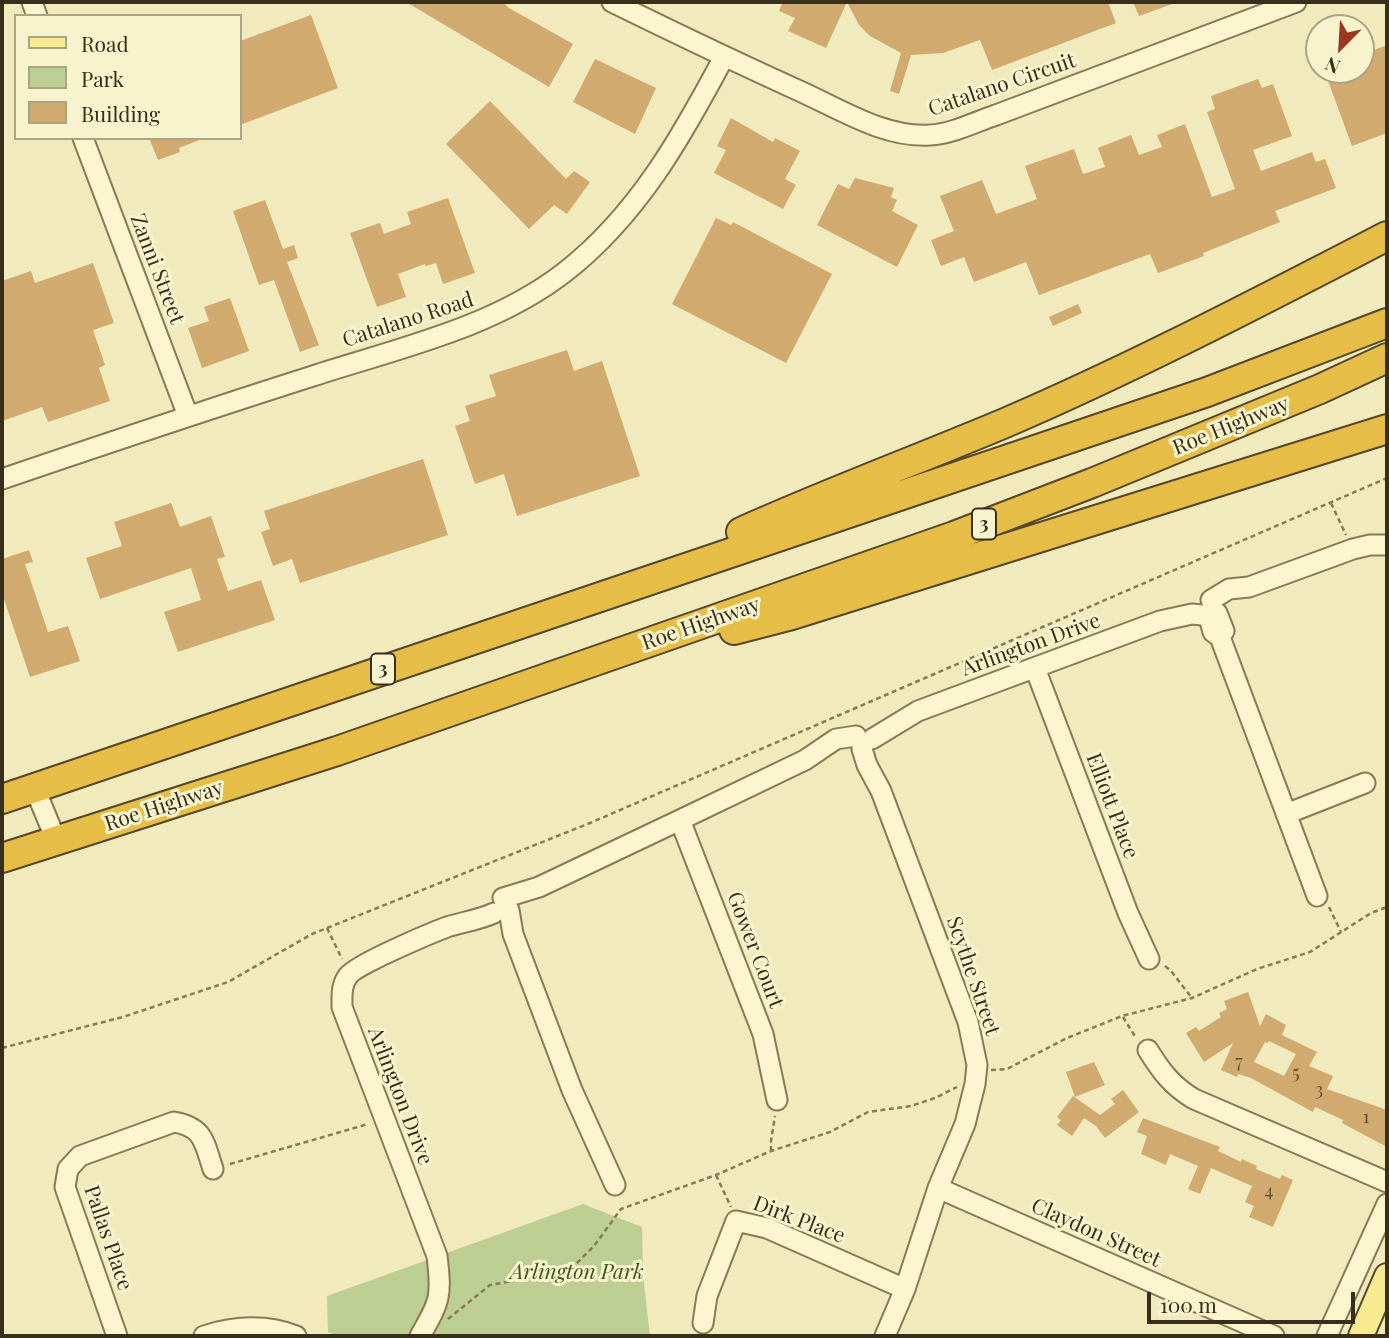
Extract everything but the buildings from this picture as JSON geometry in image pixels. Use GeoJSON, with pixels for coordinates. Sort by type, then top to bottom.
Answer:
{"type":"FeatureCollection","features":[{"type":"Feature","properties":{"kind":"highway"},"geometry":{"type":"LineString","coordinates":[[601,596],[805,503],[1007,422],[1232,316],[1387,236]]}},
{"type":"Feature","properties":{"kind":"highway","name":"Roe Highway"},"geometry":{"type":"LineString","coordinates":[[2,799],[1207,392],[1387,323]]}},
{"type":"Feature","properties":{"kind":"highway","name":"Roe Highway"},"geometry":{"type":"LineString","coordinates":[[2,858],[337,751],[941,540],[1055,497],[1320,389],[1387,358]]}},
{"type":"Feature","properties":{"kind":"highway"},"geometry":{"type":"LineString","coordinates":[[573,669],[793,615],[1387,429]]}},
{"type":"Feature","properties":{"kind":"main road"},"geometry":{"type":"LineString","coordinates":[[1362,1336],[1387,1276]]}},
{"type":"Feature","properties":{"kind":"main road"},"geometry":{"type":"LineString","coordinates":[[1362,1336],[1387,1313]]}},
{"type":"Feature","properties":{"kind":"street","name":"Catalano Circuit"},"geometry":{"type":"LineString","coordinates":[[611,2],[876,126],[905,134],[930,135],[954,130],[996,115],[1296,2]]}},
{"type":"Feature","properties":{"kind":"street","name":"Catalano Road"},"geometry":{"type":"LineString","coordinates":[[2,479],[493,316],[564,273],[607,235],[667,159],[724,57]]}},
{"type":"Feature","properties":{"kind":"street","name":"Zanni Street"},"geometry":{"type":"LineString","coordinates":[[84,140],[188,416]]}},
{"type":"Feature","properties":{"kind":"street","name":"Arlington Drive"},"geometry":{"type":"LineString","coordinates":[[420,1336],[439,1303],[437,1256],[342,1007],[342,989],[348,974],[362,965],[447,927],[462,916],[501,907],[805,760],[864,741],[874,724],[918,711],[1160,621],[1209,609],[1228,589],[1248,587],[1370,545],[1387,545]]}},
{"type":"Feature","properties":{"kind":"street"},"geometry":{"type":"LineString","coordinates":[[1209,609],[1224,631],[1220,637],[1317,896]]}},
{"type":"Feature","properties":{"kind":"street","name":"Elliott Place"},"geometry":{"type":"LineString","coordinates":[[1035,668],[1128,913],[1149,959]]}},
{"type":"Feature","properties":{"kind":"street","name":"Scythe Street"},"geometry":{"type":"LineString","coordinates":[[864,741],[867,765],[881,791],[968,1023],[974,1046],[976,1074],[965,1124],[938,1188],[905,1289],[885,1336]]}},
{"type":"Feature","properties":{"kind":"street"},"geometry":{"type":"LineString","coordinates":[[1286,814],[1365,783]]}},
{"type":"Feature","properties":{"kind":"street"},"geometry":{"type":"LineString","coordinates":[[34,789],[56,840]]}},
{"type":"Feature","properties":{"kind":"street","name":"Gower Court"},"geometry":{"type":"LineString","coordinates":[[680,820],[763,1034],[777,1100]]}},
{"type":"Feature","properties":{"kind":"street"},"geometry":{"type":"LineString","coordinates":[[501,907],[572,1090],[615,1185]]}},
{"type":"Feature","properties":{"kind":"street"},"geometry":{"type":"LineString","coordinates":[[1148,1050],[1163,1076],[1194,1099],[1387,1182]]}},
{"type":"Feature","properties":{"kind":"street","name":"Pallas Place"},"geometry":{"type":"LineString","coordinates":[[117,1336],[65,1187],[68,1169],[79,1156],[174,1122],[190,1125],[202,1136],[213,1168]]}},
{"type":"Feature","properties":{"kind":"street","name":"Claydon Street"},"geometry":{"type":"LineString","coordinates":[[938,1188],[1275,1336]]}},
{"type":"Feature","properties":{"kind":"street"},"geometry":{"type":"LineString","coordinates":[[1327,1336],[1387,1204]]}},
{"type":"Feature","properties":{"kind":"street","name":"Dirk Place"},"geometry":{"type":"LineString","coordinates":[[703,1323],[707,1296],[736,1221],[767,1228],[905,1289]]}},
{"type":"Feature","properties":{"kind":"street"},"geometry":{"type":"LineString","coordinates":[[204,1336],[220,1331],[256,1327],[296,1336]]}},
{"type":"Feature","properties":{"kind":"path"},"geometry":{"type":"LineString","coordinates":[[2,1048],[123,1017],[228,982],[312,934],[590,823],[1387,478]]}},
{"type":"Feature","properties":{"kind":"path"},"geometry":{"type":"LineString","coordinates":[[1331,503],[1353,550]]}},
{"type":"Feature","properties":{"kind":"path"},"geometry":{"type":"LineString","coordinates":[[1317,896],[1331,909],[1341,932]]}},
{"type":"Feature","properties":{"kind":"path"},"geometry":{"type":"LineString","coordinates":[[443,1324],[490,1285],[558,1273],[574,1266],[594,1246],[621,1209],[716,1175],[771,1151],[830,1132],[868,1112],[911,1106],[935,1098],[976,1074],[1007,1069],[1067,1038],[1122,1016],[1192,998],[1257,969],[1310,952],[1371,913],[1387,907]]}},
{"type":"Feature","properties":{"kind":"path"},"geometry":{"type":"LineString","coordinates":[[327,928],[348,974]]}},
{"type":"Feature","properties":{"kind":"path"},"geometry":{"type":"LineString","coordinates":[[1149,959],[1171,971],[1192,998]]}},
{"type":"Feature","properties":{"kind":"path"},"geometry":{"type":"LineString","coordinates":[[1122,1016],[1132,1033],[1148,1050]]}},
{"type":"Feature","properties":{"kind":"path"},"geometry":{"type":"LineString","coordinates":[[771,1151],[777,1100]]}},
{"type":"Feature","properties":{"kind":"path"},"geometry":{"type":"LineString","coordinates":[[213,1168],[384,1119]]}},
{"type":"Feature","properties":{"kind":"path"},"geometry":{"type":"LineString","coordinates":[[716,1175],[736,1221]]}},
{"type":"Feature","properties":{"kind":"green space","name":"Arlington Park"},"geometry":{"type":"Polygon","coordinates":[[[583,1204],[642,1227],[643,1275],[650,1336],[337,1336],[328,1332],[327,1296],[583,1204]]]}}]}
